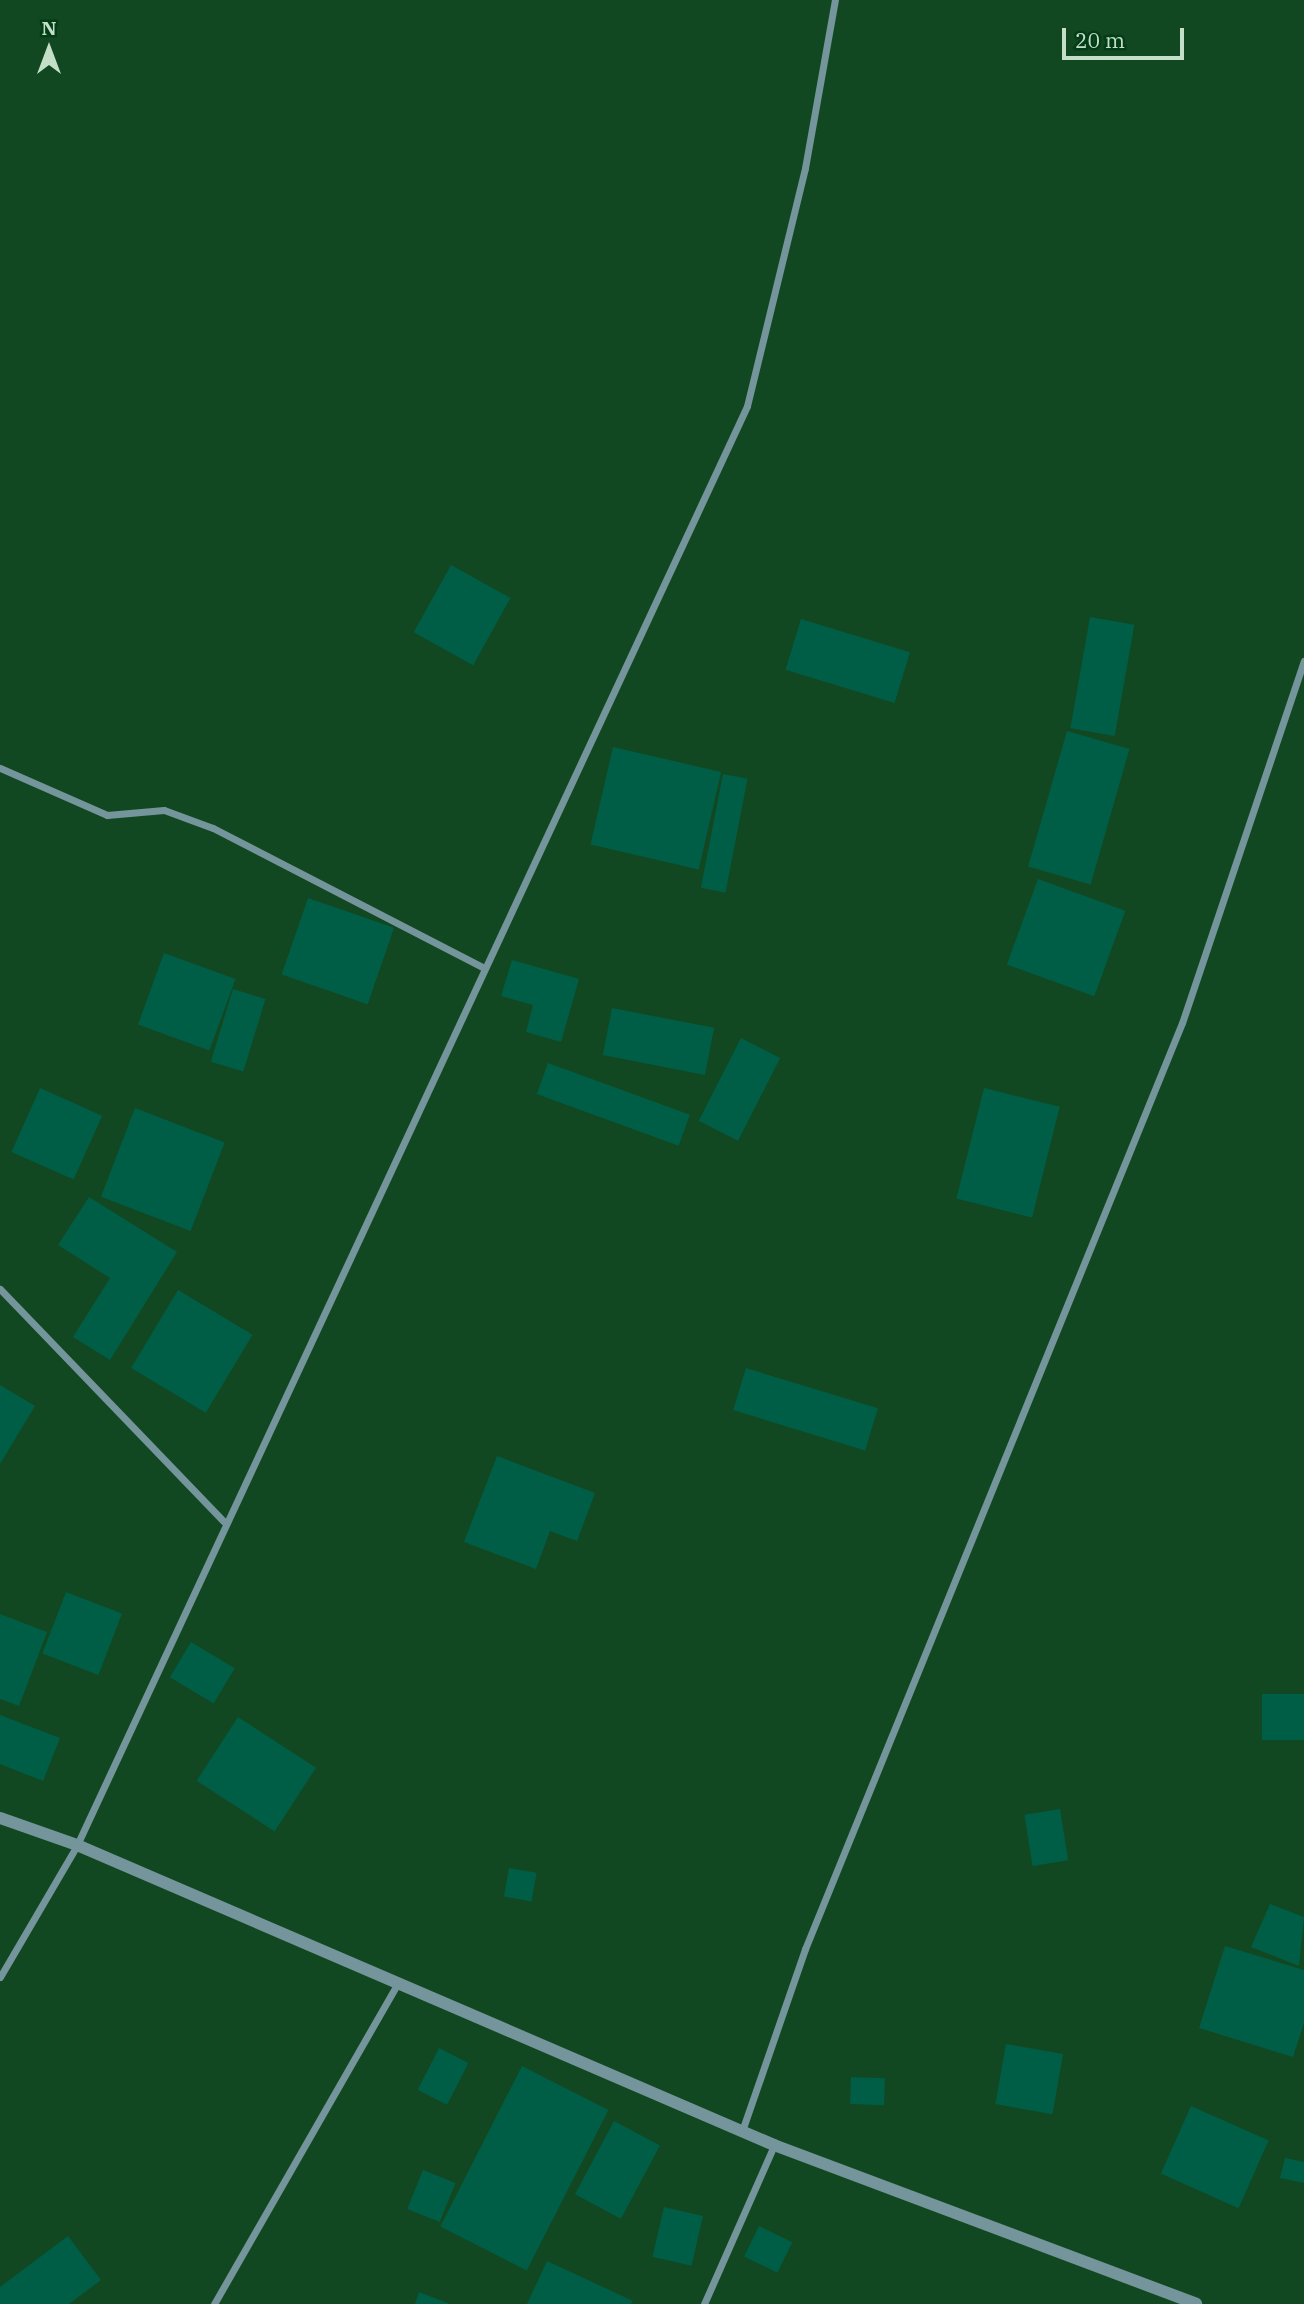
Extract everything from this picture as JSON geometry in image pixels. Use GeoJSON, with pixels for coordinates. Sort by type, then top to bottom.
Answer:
{"type":"FeatureCollection","features":[{"type":"Feature","properties":{"kind":"street"},"geometry":{"type":"LineString","coordinates":[[0,1977],[77,1845],[223,1521],[747,406],[805,168],[835,0]]}},
{"type":"Feature","properties":{"kind":"street"},"geometry":{"type":"LineString","coordinates":[[742,2131],[805,1949],[1182,1023],[1304,661]]}},
{"type":"Feature","properties":{"kind":"street"},"geometry":{"type":"LineString","coordinates":[[0,768],[107,815],[164,810],[213,828],[484,968]]}},
{"type":"Feature","properties":{"kind":"street"},"geometry":{"type":"LineString","coordinates":[[0,1289],[223,1521]]}},
{"type":"Feature","properties":{"kind":"street"},"geometry":{"type":"LineString","coordinates":[[0,1818],[77,1845],[397,1986],[774,2145],[1196,2304]]}},
{"type":"Feature","properties":{"kind":"street"},"geometry":{"type":"LineString","coordinates":[[214,2304],[397,1986]]}},
{"type":"Feature","properties":{"kind":"street"},"geometry":{"type":"LineString","coordinates":[[704,2304],[774,2145]]}},
{"type":"Feature","properties":{"kind":"building"},"geometry":{"type":"Polygon","coordinates":[[[451,565],[510,598],[473,665],[414,632],[451,565]]]}},
{"type":"Feature","properties":{"kind":"building"},"geometry":{"type":"Polygon","coordinates":[[[1090,617],[1134,625],[1115,736],[1070,728],[1090,617]]]}},
{"type":"Feature","properties":{"kind":"building"},"geometry":{"type":"Polygon","coordinates":[[[801,619],[910,652],[895,703],[786,670],[801,619]]]}},
{"type":"Feature","properties":{"kind":"building"},"geometry":{"type":"Polygon","coordinates":[[[1067,731],[1129,749],[1091,884],[1028,867],[1067,731]]]}},
{"type":"Feature","properties":{"kind":"building"},"geometry":{"type":"Polygon","coordinates":[[[613,747],[721,772],[699,869],[591,844],[613,747]]]}},
{"type":"Feature","properties":{"kind":"building"},"geometry":{"type":"Polygon","coordinates":[[[723,774],[748,779],[725,893],[701,888],[723,774]]]}},
{"type":"Feature","properties":{"kind":"building"},"geometry":{"type":"Polygon","coordinates":[[[1038,879],[1125,911],[1094,996],[1007,965],[1038,879]]]}},
{"type":"Feature","properties":{"kind":"building"},"geometry":{"type":"Polygon","coordinates":[[[308,898],[394,928],[368,1004],[282,975],[308,898]]]}},
{"type":"Feature","properties":{"kind":"building"},"geometry":{"type":"Polygon","coordinates":[[[164,953],[235,979],[209,1050],[138,1024],[164,953]]]}},
{"type":"Feature","properties":{"kind":"building"},"geometry":{"type":"Polygon","coordinates":[[[512,960],[579,979],[561,1042],[526,1032],[533,1005],[501,996],[512,960]]]}},
{"type":"Feature","properties":{"kind":"building"},"geometry":{"type":"Polygon","coordinates":[[[233,989],[266,999],[243,1072],[211,1062],[233,989]]]}},
{"type":"Feature","properties":{"kind":"building"},"geometry":{"type":"Polygon","coordinates":[[[612,1008],[714,1028],[705,1075],[603,1055],[612,1008]]]}},
{"type":"Feature","properties":{"kind":"building"},"geometry":{"type":"Polygon","coordinates":[[[741,1038],[780,1058],[738,1141],[699,1121],[741,1038]]]}},
{"type":"Feature","properties":{"kind":"building"},"geometry":{"type":"Polygon","coordinates":[[[548,1063],[690,1115],[679,1146],[537,1094],[548,1063]]]}},
{"type":"Feature","properties":{"kind":"building"},"geometry":{"type":"Polygon","coordinates":[[[40,1088],[102,1116],[74,1180],[12,1152],[40,1088]]]}},
{"type":"Feature","properties":{"kind":"building"},"geometry":{"type":"Polygon","coordinates":[[[984,1088],[1060,1107],[1032,1217],[956,1199],[984,1088]]]}},
{"type":"Feature","properties":{"kind":"building"},"geometry":{"type":"Polygon","coordinates":[[[135,1108],[225,1142],[191,1231],[101,1197],[135,1108]]]}},
{"type":"Feature","properties":{"kind":"building"},"geometry":{"type":"Polygon","coordinates":[[[89,1197],[177,1252],[110,1360],[73,1337],[110,1278],[58,1245],[89,1197]]]}},
{"type":"Feature","properties":{"kind":"building"},"geometry":{"type":"Polygon","coordinates":[[[178,1290],[253,1335],[206,1413],[131,1368],[178,1290]]]}},
{"type":"Feature","properties":{"kind":"building"},"geometry":{"type":"Polygon","coordinates":[[[746,1368],[878,1408],[865,1450],[733,1410],[746,1368]]]}},
{"type":"Feature","properties":{"kind":"building"},"geometry":{"type":"Polygon","coordinates":[[[0,1385],[35,1406],[0,1464],[0,1385]]]}},
{"type":"Feature","properties":{"kind":"building"},"geometry":{"type":"Polygon","coordinates":[[[497,1456],[595,1493],[577,1541],[550,1531],[536,1569],[464,1542],[497,1456]]]}},
{"type":"Feature","properties":{"kind":"building"},"geometry":{"type":"Polygon","coordinates":[[[66,1592],[122,1614],[98,1675],[42,1654],[66,1592]]]}},
{"type":"Feature","properties":{"kind":"building"},"geometry":{"type":"Polygon","coordinates":[[[0,1614],[47,1632],[19,1706],[0,1699],[0,1614]]]}},
{"type":"Feature","properties":{"kind":"building"},"geometry":{"type":"Polygon","coordinates":[[[191,1642],[235,1668],[214,1703],[170,1677],[191,1642]]]}},
{"type":"Feature","properties":{"kind":"building"},"geometry":{"type":"Polygon","coordinates":[[[1262,1694],[1304,1694],[1304,1740],[1262,1740],[1262,1694]]]}},
{"type":"Feature","properties":{"kind":"building"},"geometry":{"type":"Polygon","coordinates":[[[0,1715],[60,1738],[43,1781],[0,1764],[0,1715]]]}},
{"type":"Feature","properties":{"kind":"building"},"geometry":{"type":"Polygon","coordinates":[[[238,1717],[316,1768],[275,1831],[197,1781],[238,1717]]]}},
{"type":"Feature","properties":{"kind":"building"},"geometry":{"type":"Polygon","coordinates":[[[1060,1809],[1068,1860],[1033,1866],[1024,1815],[1060,1809]]]}},
{"type":"Feature","properties":{"kind":"building"},"geometry":{"type":"Polygon","coordinates":[[[509,1868],[537,1873],[532,1901],[504,1897],[509,1868]]]}},
{"type":"Feature","properties":{"kind":"building"},"geometry":{"type":"Polygon","coordinates":[[[1270,1904],[1304,1917],[1299,1966],[1251,1947],[1270,1904]]]}},
{"type":"Feature","properties":{"kind":"building"},"geometry":{"type":"Polygon","coordinates":[[[1225,1946],[1304,1970],[1304,2023],[1293,2057],[1199,2028],[1225,1946]]]}},
{"type":"Feature","properties":{"kind":"building"},"geometry":{"type":"Polygon","coordinates":[[[1006,2044],[1063,2054],[1053,2114],[995,2104],[1006,2044]]]}},
{"type":"Feature","properties":{"kind":"building"},"geometry":{"type":"Polygon","coordinates":[[[439,2048],[468,2063],[447,2105],[418,2090],[439,2048]]]}},
{"type":"Feature","properties":{"kind":"building"},"geometry":{"type":"Polygon","coordinates":[[[522,2066],[608,2110],[527,2270],[440,2226],[522,2066]]]}},
{"type":"Feature","properties":{"kind":"building"},"geometry":{"type":"Polygon","coordinates":[[[851,2077],[885,2078],[884,2105],[850,2104],[851,2077]]]}},
{"type":"Feature","properties":{"kind":"building"},"geometry":{"type":"Polygon","coordinates":[[[1191,2106],[1269,2141],[1239,2208],[1161,2174],[1191,2106]]]}},
{"type":"Feature","properties":{"kind":"building"},"geometry":{"type":"Polygon","coordinates":[[[614,2121],[660,2145],[621,2219],[575,2194],[614,2121]]]}},
{"type":"Feature","properties":{"kind":"building"},"geometry":{"type":"Polygon","coordinates":[[[1285,2158],[1304,2162],[1304,2183],[1280,2178],[1285,2158]]]}},
{"type":"Feature","properties":{"kind":"building"},"geometry":{"type":"Polygon","coordinates":[[[423,2170],[455,2183],[440,2222],[407,2209],[423,2170]]]}},
{"type":"Feature","properties":{"kind":"building"},"geometry":{"type":"Polygon","coordinates":[[[664,2207],[703,2216],[692,2266],[653,2257],[664,2207]]]}},
{"type":"Feature","properties":{"kind":"building"},"geometry":{"type":"Polygon","coordinates":[[[759,2226],[792,2242],[777,2273],[744,2257],[759,2226]]]}},
{"type":"Feature","properties":{"kind":"building"},"geometry":{"type":"Polygon","coordinates":[[[68,2236],[101,2280],[69,2304],[0,2304],[0,2287],[68,2236]]]}},
{"type":"Feature","properties":{"kind":"building"},"geometry":{"type":"Polygon","coordinates":[[[547,2261],[633,2301],[631,2304],[527,2304],[547,2261]]]}},
{"type":"Feature","properties":{"kind":"building"},"geometry":{"type":"Polygon","coordinates":[[[419,2292],[450,2304],[415,2304],[419,2292]]]}}]}
